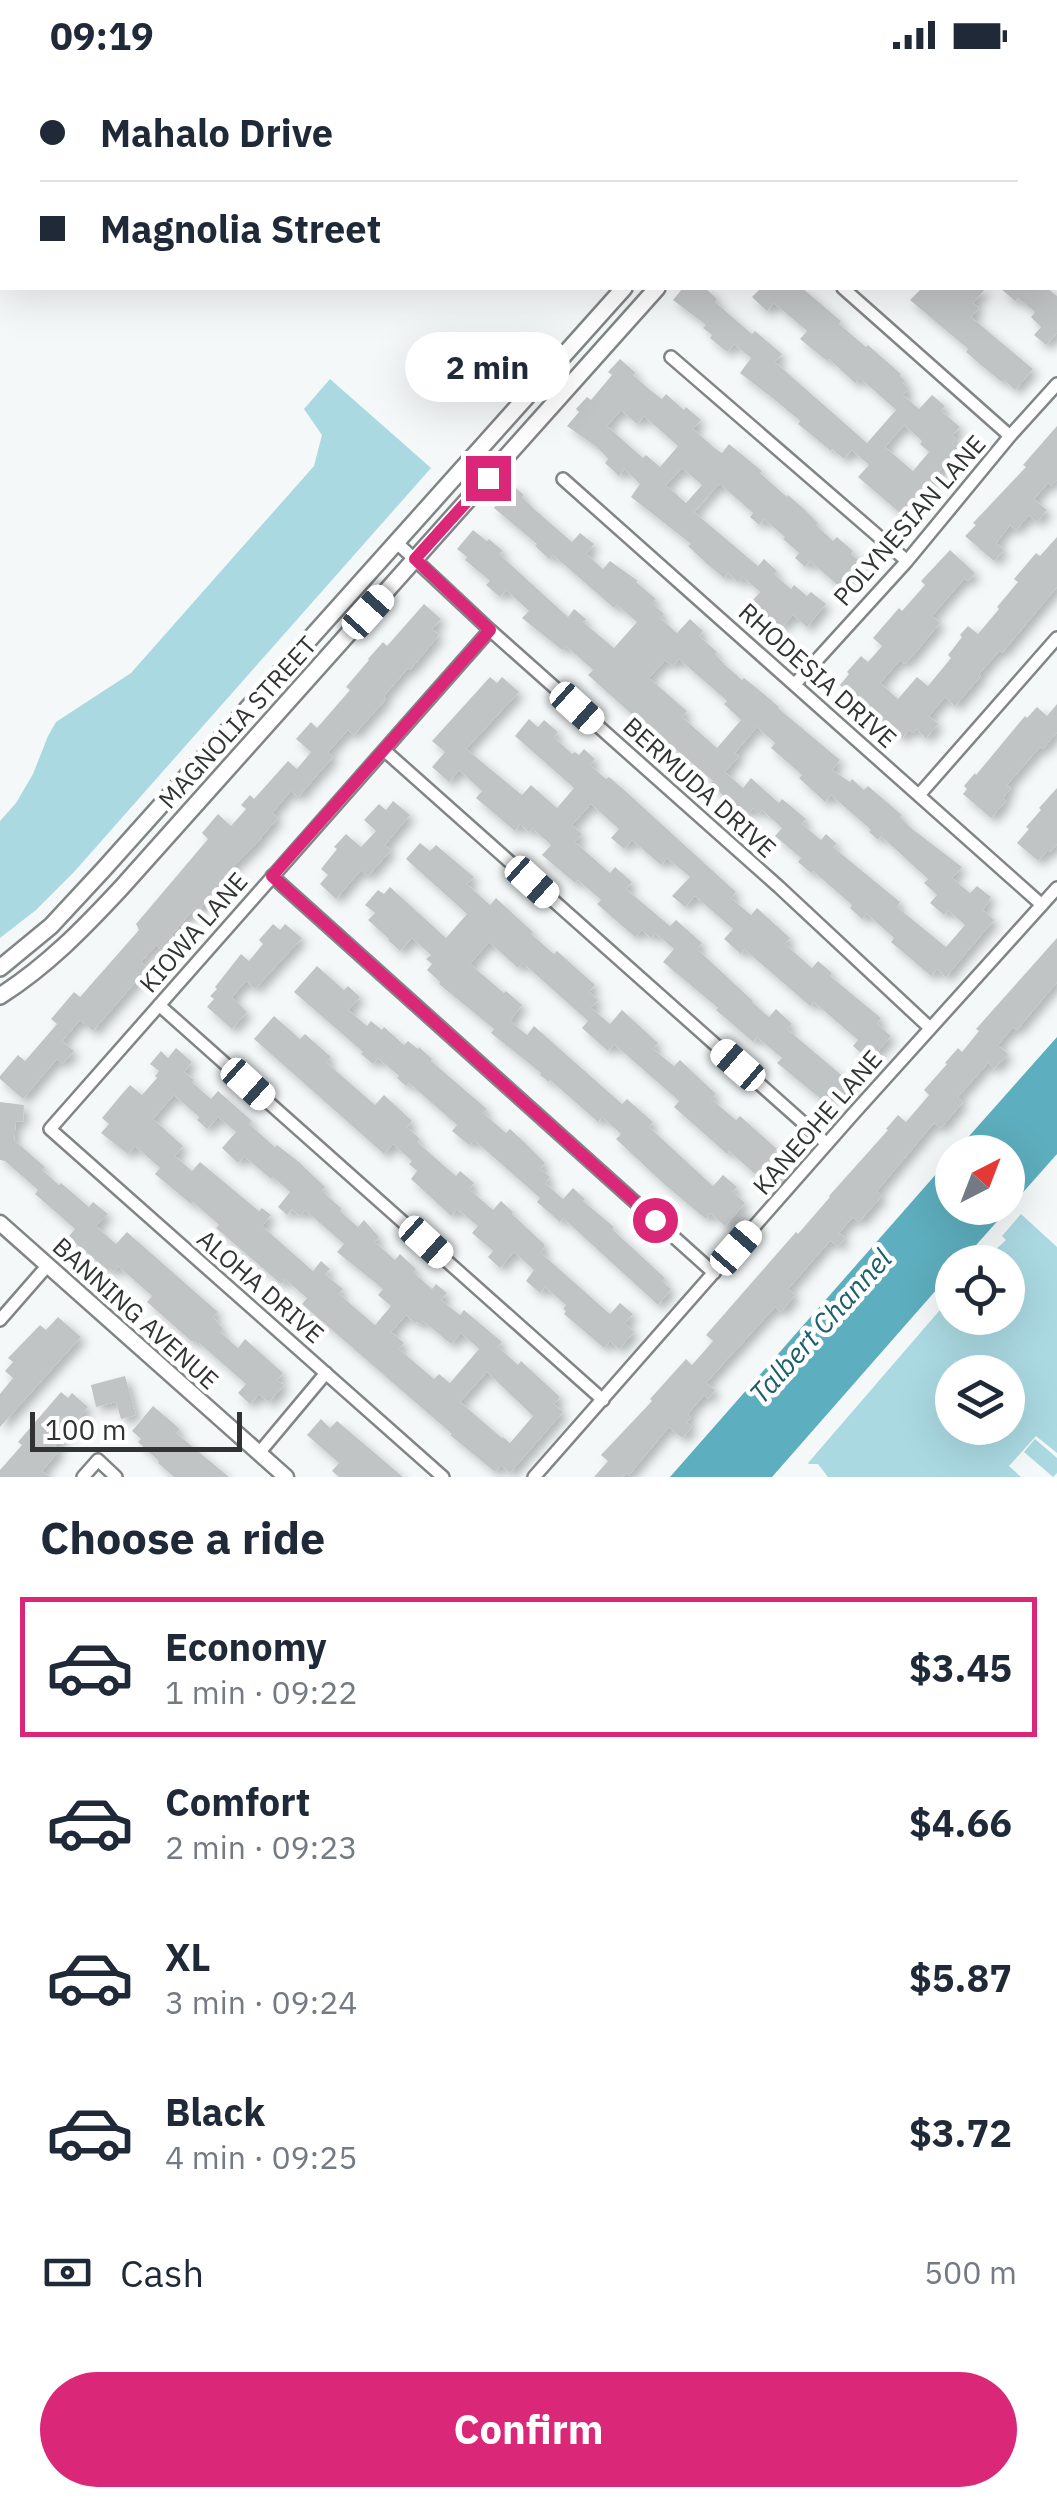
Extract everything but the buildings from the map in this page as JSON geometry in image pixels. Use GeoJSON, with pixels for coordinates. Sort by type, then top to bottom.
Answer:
{"type":"FeatureCollection","features":[{"type":"Feature","properties":{"kind":"main road","name":"MAGNOLIA STREET"},"geometry":{"type":"LineString","coordinates":[[0,968],[51,926],[104,870],[622,290]]}},
{"type":"Feature","properties":{"kind":"main road","name":"MAGNOLIA STREET"},"geometry":{"type":"LineString","coordinates":[[0,996],[68,944],[656,290]]}},
{"type":"Feature","properties":{"kind":"street"},"geometry":{"type":"LineString","coordinates":[[845,290],[1010,436]]}},
{"type":"Feature","properties":{"kind":"street"},"geometry":{"type":"LineString","coordinates":[[670,357],[907,561]]}},
{"type":"Feature","properties":{"kind":"street","name":"POLYNESIAN LANE"},"geometry":{"type":"LineString","coordinates":[[795,684],[907,561],[1057,384]]}},
{"type":"Feature","properties":{"kind":"street","name":"RHODESIA DRIVE"},"geometry":{"type":"LineString","coordinates":[[563,479],[1042,906]]}},
{"type":"Feature","properties":{"kind":"street","name":"BERMUDA DRIVE"},"geometry":{"type":"LineString","coordinates":[[395,541],[930,1028]]}},
{"type":"Feature","properties":{"kind":"street","name":"KIOWA LANE"},"geometry":{"type":"LineString","coordinates":[[50,1129],[490,630]]}},
{"type":"Feature","properties":{"kind":"street"},"geometry":{"type":"LineString","coordinates":[[918,796],[1057,638]]}},
{"type":"Feature","properties":{"kind":"street"},"geometry":{"type":"LineString","coordinates":[[384,750],[827,1144]]}},
{"type":"Feature","properties":{"kind":"street"},"geometry":{"type":"LineString","coordinates":[[272,876],[714,1273]]}},
{"type":"Feature","properties":{"kind":"street","name":"KANEOHE LANE"},"geometry":{"type":"LineString","coordinates":[[534,1477],[1057,888]]}},
{"type":"Feature","properties":{"kind":"street"},"geometry":{"type":"LineString","coordinates":[[159,1004],[603,1400]]}},
{"type":"Feature","properties":{"kind":"street","name":"ALOHA DRIVE"},"geometry":{"type":"LineString","coordinates":[[50,1129],[443,1477]]}},
{"type":"Feature","properties":{"kind":"street","name":"BANNING AVENUE"},"geometry":{"type":"LineString","coordinates":[[0,1223],[286,1477]]}},
{"type":"Feature","properties":{"kind":"street"},"geometry":{"type":"LineString","coordinates":[[0,1320],[48,1265]]}},
{"type":"Feature","properties":{"kind":"street"},"geometry":{"type":"LineString","coordinates":[[259,1453],[326,1373]]}},
{"type":"Feature","properties":{"kind":"street"},"geometry":{"type":"LineString","coordinates":[[83,1477],[98,1460],[116,1477]]}},
{"type":"Feature","properties":{"kind":"shaded area"},"geometry":{"type":"Polygon","coordinates":[[[330,379],[431,468],[74,872],[36,910],[0,938],[0,821],[33,774],[56,722],[131,673],[314,466],[322,435],[304,409],[330,379]]]}},
{"type":"Feature","properties":{"kind":"shaded area"},"geometry":{"type":"Polygon","coordinates":[[[1025,1218],[1057,1247],[1057,1453],[1036,1436],[1009,1466],[1021,1477],[828,1477],[818,1464],[809,1464],[935,1316],[935,1335],[1025,1335],[1025,1245],[1001,1245],[1006,1240],[1002,1236],[1012,1225],[1025,1225],[1025,1218]]]}},
{"type":"Feature","properties":{"kind":"shaded area"},"geometry":{"type":"Polygon","coordinates":[[[1035,1439],[1057,1458],[1057,1473],[1053,1477],[1024,1452],[1035,1439]]]}},
{"type":"Feature","properties":{"kind":"water"},"geometry":{"type":"Polygon","coordinates":[[[1057,1037],[1057,1154],[1025,1190],[1025,1135],[970,1135],[1057,1037]]]}},
{"type":"Feature","properties":{"kind":"water","name":"Talbert Channel"},"geometry":{"type":"Polygon","coordinates":[[[935,1175],[935,1225],[994,1225],[976,1245],[935,1245],[935,1291],[772,1477],[670,1477],[935,1175]]]}},
{"type":"Feature","properties":{"kind":"route"},"geometry":{"type":"LineString","coordinates":[[488,478],[415,559],[490,630],[272,876],[655,1220]]}}]}
